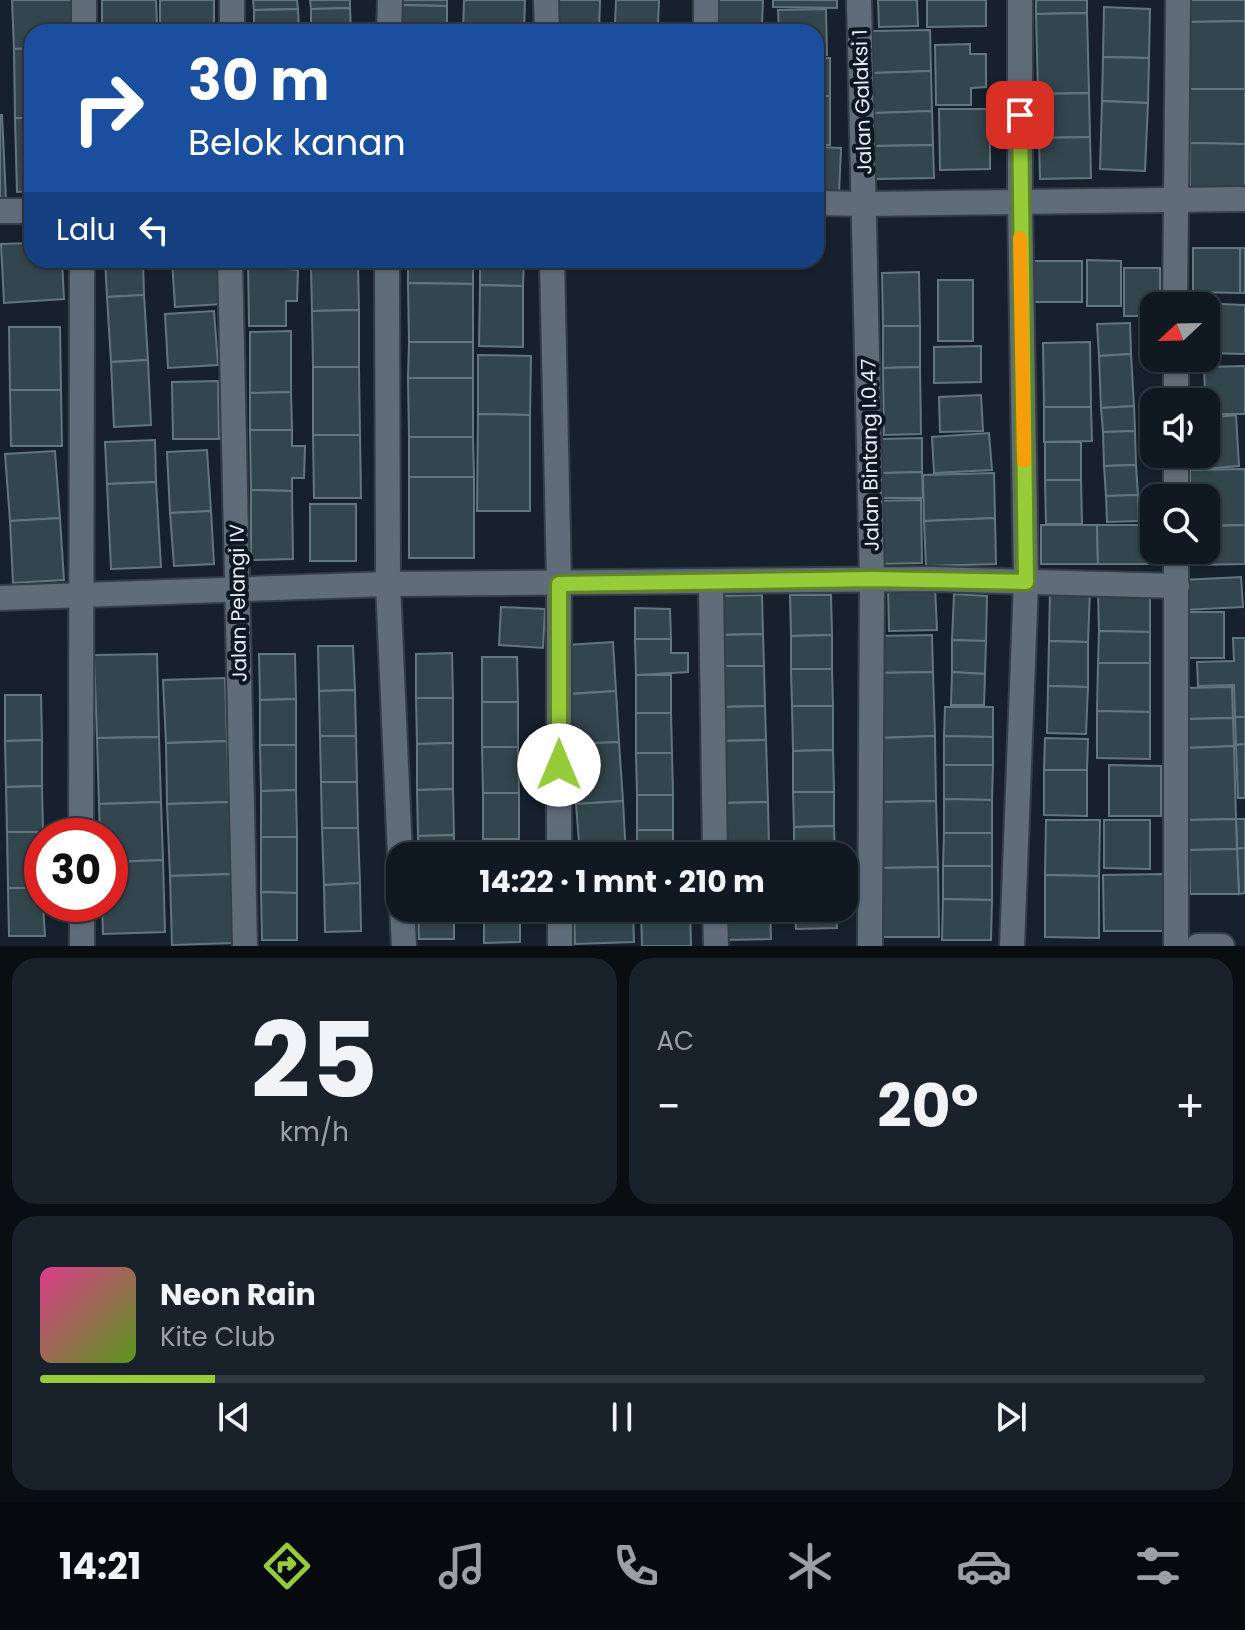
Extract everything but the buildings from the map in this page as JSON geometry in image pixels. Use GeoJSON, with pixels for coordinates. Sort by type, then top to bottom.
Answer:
{"type":"FeatureCollection","features":[{"type":"Feature","properties":{"kind":"street"},"geometry":{"type":"LineString","coordinates":[[84,0],[84,24]]}},
{"type":"Feature","properties":{"kind":"street"},"geometry":{"type":"LineString","coordinates":[[232,0],[232,24]]}},
{"type":"Feature","properties":{"kind":"street"},"geometry":{"type":"LineString","coordinates":[[389,24],[390,0]]}},
{"type":"Feature","properties":{"kind":"street"},"geometry":{"type":"LineString","coordinates":[[546,0],[547,24]]}},
{"type":"Feature","properties":{"kind":"street"},"geometry":{"type":"LineString","coordinates":[[706,0],[706,24]]}},
{"type":"Feature","properties":{"kind":"street","name":"Jalan Galaksi 1"},"geometry":{"type":"LineString","coordinates":[[859,0],[866,204]]}},
{"type":"Feature","properties":{"kind":"street"},"geometry":{"type":"LineString","coordinates":[[1012,946],[1026,582],[1020,0]]}},
{"type":"Feature","properties":{"kind":"street"},"geometry":{"type":"LineString","coordinates":[[1175,292],[1178,0]]}},
{"type":"Feature","properties":{"kind":"street"},"geometry":{"type":"LineString","coordinates":[[824,203],[1245,199]]}},
{"type":"Feature","properties":{"kind":"street","name":"Jalan Bintang I.0.47"},"geometry":{"type":"LineString","coordinates":[[866,204],[872,579],[870,946]]}},
{"type":"Feature","properties":{"kind":"street"},"geometry":{"type":"LineString","coordinates":[[0,211],[24,211]]}},
{"type":"Feature","properties":{"kind":"street"},"geometry":{"type":"LineString","coordinates":[[81,818],[82,268]]}},
{"type":"Feature","properties":{"kind":"street","name":"Jalan Pelangi IV"},"geometry":{"type":"LineString","coordinates":[[230,268],[245,946]]}},
{"type":"Feature","properties":{"kind":"street"},"geometry":{"type":"LineString","coordinates":[[387,268],[388,584],[399,842]]}},
{"type":"Feature","properties":{"kind":"street"},"geometry":{"type":"LineString","coordinates":[[552,268],[559,584],[559,842]]}},
{"type":"Feature","properties":{"kind":"street"},"geometry":{"type":"LineString","coordinates":[[1176,564],[1176,946]]}},
{"type":"Feature","properties":{"kind":"street"},"geometry":{"type":"LineString","coordinates":[[0,598],[388,584],[872,579],[1177,586]]}},
{"type":"Feature","properties":{"kind":"street"},"geometry":{"type":"LineString","coordinates":[[711,583],[715,842]]}},
{"type":"Feature","properties":{"kind":"street"},"geometry":{"type":"LineString","coordinates":[[82,922],[82,946]]}},
{"type":"Feature","properties":{"kind":"street"},"geometry":{"type":"LineString","coordinates":[[403,922],[404,946]]}},
{"type":"Feature","properties":{"kind":"street"},"geometry":{"type":"LineString","coordinates":[[560,922],[560,946]]}},
{"type":"Feature","properties":{"kind":"street"},"geometry":{"type":"LineString","coordinates":[[715,922],[716,946]]}},
{"type":"Feature","properties":{"kind":"street"},"geometry":{"type":"LineString","coordinates":[[1198,946],[1222,946]]}},
{"type":"Feature","properties":{"kind":"slow traffic"},"geometry":{"type":"LineString","coordinates":[[1020,238],[1024,461]]}},
{"type":"Feature","properties":{"kind":"route"},"geometry":{"type":"LineString","coordinates":[[559,765],[559,584],[872,579],[1026,582],[1020,115]]}}]}
